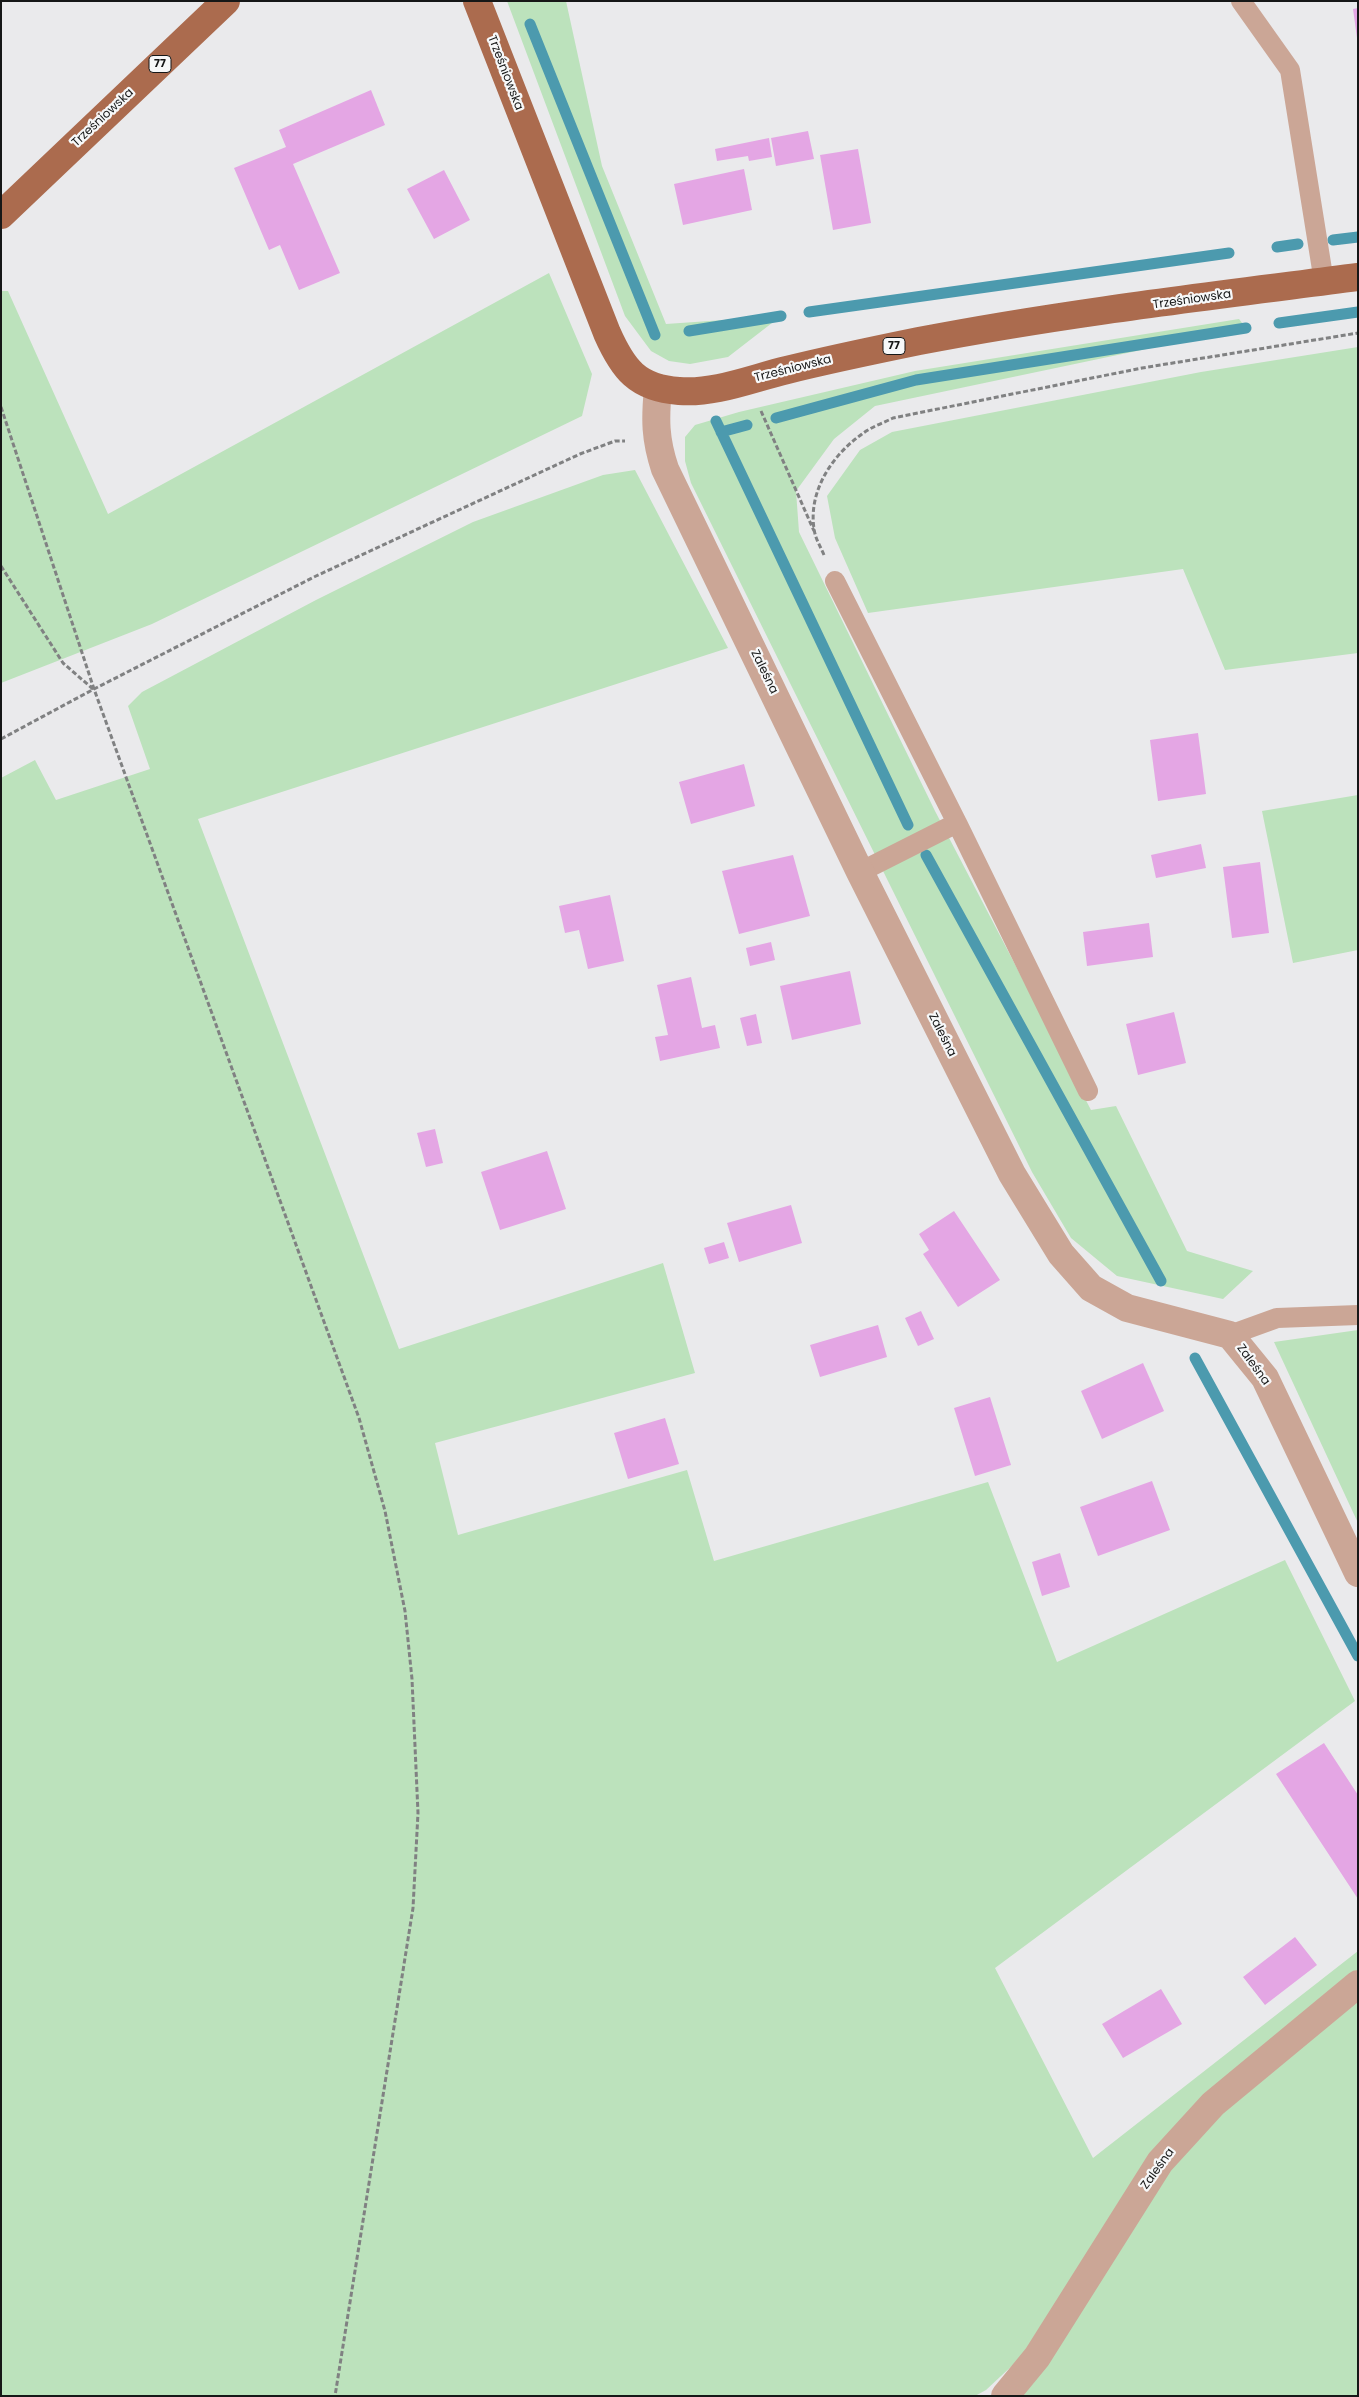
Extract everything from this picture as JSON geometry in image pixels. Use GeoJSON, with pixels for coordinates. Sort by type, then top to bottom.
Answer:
{"type":"FeatureCollection","features":[{"type":"Feature","properties":{"kind":"main road","name":"Trześniowska"},"geometry":{"type":"LineString","coordinates":[[1,215],[226,1]]}},
{"type":"Feature","properties":{"kind":"main road","name":"Trześniowska"},"geometry":{"type":"LineString","coordinates":[[477,1],[607,333],[626,368],[636,377],[658,388],[689,391],[848,356],[975,331],[1358,277]]}},
{"type":"Feature","properties":{"kind":"street","name":"Zaleśna"},"geometry":{"type":"LineString","coordinates":[[658,388],[655,419],[656,439],[665,469],[860,872],[1012,1174],[1061,1254],[1091,1288],[1127,1308],[1230,1335],[1265,1378],[1358,1573]]}},
{"type":"Feature","properties":{"kind":"street","name":"Zaleśna"},"geometry":{"type":"LineString","coordinates":[[1005,2396],[1038,2357],[1160,2162],[1213,2104],[1358,1984]]}},
{"type":"Feature","properties":{"kind":"lane"},"geometry":{"type":"LineString","coordinates":[[1240,1],[1290,70],[1324,282]]}},
{"type":"Feature","properties":{"kind":"lane"},"geometry":{"type":"LineString","coordinates":[[835,581],[957,823],[1088,1090]]}},
{"type":"Feature","properties":{"kind":"lane"},"geometry":{"type":"LineString","coordinates":[[860,872],[957,823]]}},
{"type":"Feature","properties":{"kind":"lane"},"geometry":{"type":"LineString","coordinates":[[1230,1335],[1277,1318],[1358,1315]]}},
{"type":"Feature","properties":{"kind":"path"},"geometry":{"type":"LineString","coordinates":[[815,534],[815,499],[824,474],[838,454],[863,432],[894,418],[1142,368],[1358,333]]}},
{"type":"Feature","properties":{"kind":"path"},"geometry":{"type":"LineString","coordinates":[[750,379],[761,412],[835,581]]}},
{"type":"Feature","properties":{"kind":"path"},"geometry":{"type":"LineString","coordinates":[[1,407],[94,689],[358,1418],[385,1511],[405,1612],[412,1679],[418,1813],[413,1908],[335,2396]]}},
{"type":"Feature","properties":{"kind":"path"},"geometry":{"type":"LineString","coordinates":[[1,739],[94,689],[316,576],[580,454],[616,441],[656,439]]}},
{"type":"Feature","properties":{"kind":"path"},"geometry":{"type":"LineString","coordinates":[[1,566],[63,663],[94,689]]}},
{"type":"Feature","properties":{"kind":"green space"},"geometry":{"type":"Polygon","coordinates":[[[507,1],[566,1],[602,166],[666,324],[781,316],[728,357],[690,364],[669,361],[651,351],[625,316],[507,1]]]}},
{"type":"Feature","properties":{"kind":"green space"},"geometry":{"type":"Polygon","coordinates":[[[549,273],[592,374],[582,416],[152,624],[1,683],[1,291],[8,291],[108,514],[549,273]]]}},
{"type":"Feature","properties":{"kind":"green space"},"geometry":{"type":"Polygon","coordinates":[[[1239,319],[1246,328],[875,406],[834,439],[796,491],[799,532],[935,811],[1091,1110],[1116,1106],[1187,1251],[1253,1271],[1223,1299],[1117,1276],[1071,1238],[1032,1172],[691,483],[685,461],[685,437],[695,425],[739,412],[915,371],[1239,319]]]}},
{"type":"Feature","properties":{"kind":"green space"},"geometry":{"type":"Polygon","coordinates":[[[1358,347],[1358,653],[1225,670],[1183,569],[868,613],[835,538],[827,496],[860,450],[892,432],[1201,372],[1358,347]]]}},
{"type":"Feature","properties":{"kind":"green space"},"geometry":{"type":"Polygon","coordinates":[[[635,470],[728,648],[198,819],[399,1349],[663,1263],[695,1373],[435,1443],[458,1535],[687,1470],[714,1561],[988,1482],[1057,1662],[1285,1560],[1355,1701],[995,1968],[1093,2158],[1358,1951],[1358,1970],[1229,2075],[1031,2348],[986,2390],[975,2396],[1,2396],[1,778],[35,760],[56,800],[150,769],[128,706],[142,692],[316,600],[473,522],[603,475],[635,470]]]}},
{"type":"Feature","properties":{"kind":"green space"},"geometry":{"type":"Polygon","coordinates":[[[1358,795],[1358,950],[1293,963],[1262,811],[1358,795]]]}},
{"type":"Feature","properties":{"kind":"green space"},"geometry":{"type":"Polygon","coordinates":[[[1358,1330],[1358,1523],[1274,1342],[1358,1330]]]}},
{"type":"Feature","properties":{"kind":"green space"},"geometry":{"type":"Polygon","coordinates":[[[1358,1997],[1358,2396],[1017,2396],[1150,2191],[1233,2100],[1358,1997]]]}},
{"type":"Feature","properties":{"kind":"building"},"geometry":{"type":"Polygon","coordinates":[[[1358,8],[1358,38],[1357,38],[1353,9],[1358,8]]]}},
{"type":"Feature","properties":{"kind":"building"},"geometry":{"type":"Polygon","coordinates":[[[371,90],[385,125],[293,164],[340,273],[299,290],[280,245],[269,250],[234,168],[286,147],[279,130],[371,90]]]}},
{"type":"Feature","properties":{"kind":"building"},"geometry":{"type":"Polygon","coordinates":[[[808,131],[814,159],[776,166],[771,138],[808,131]]]}},
{"type":"Feature","properties":{"kind":"building"},"geometry":{"type":"Polygon","coordinates":[[[769,138],[772,157],[749,161],[748,156],[717,161],[715,149],[769,138]]]}},
{"type":"Feature","properties":{"kind":"building"},"geometry":{"type":"Polygon","coordinates":[[[858,149],[871,223],[833,230],[820,155],[858,149]]]}},
{"type":"Feature","properties":{"kind":"building"},"geometry":{"type":"Polygon","coordinates":[[[744,169],[752,210],[683,225],[674,184],[744,169]]]}},
{"type":"Feature","properties":{"kind":"building"},"geometry":{"type":"Polygon","coordinates":[[[444,170],[470,220],[434,239],[407,189],[444,170]]]}},
{"type":"Feature","properties":{"kind":"building"},"geometry":{"type":"Polygon","coordinates":[[[1198,733],[1206,794],[1158,801],[1150,740],[1198,733]]]}},
{"type":"Feature","properties":{"kind":"building"},"geometry":{"type":"Polygon","coordinates":[[[744,764],[755,806],[691,824],[679,782],[744,764]]]}},
{"type":"Feature","properties":{"kind":"building"},"geometry":{"type":"Polygon","coordinates":[[[1201,844],[1206,868],[1156,878],[1151,855],[1201,844]]]}},
{"type":"Feature","properties":{"kind":"building"},"geometry":{"type":"Polygon","coordinates":[[[793,855],[810,916],[739,934],[722,871],[793,855]]]}},
{"type":"Feature","properties":{"kind":"building"},"geometry":{"type":"Polygon","coordinates":[[[1260,862],[1269,933],[1232,938],[1223,867],[1260,862]]]}},
{"type":"Feature","properties":{"kind":"building"},"geometry":{"type":"Polygon","coordinates":[[[610,895],[624,961],[588,969],[579,930],[565,933],[559,906],[610,895]]]}},
{"type":"Feature","properties":{"kind":"building"},"geometry":{"type":"Polygon","coordinates":[[[1149,923],[1153,957],[1087,966],[1083,932],[1149,923]]]}},
{"type":"Feature","properties":{"kind":"building"},"geometry":{"type":"Polygon","coordinates":[[[771,942],[775,960],[750,966],[746,948],[771,942]]]}},
{"type":"Feature","properties":{"kind":"building"},"geometry":{"type":"Polygon","coordinates":[[[850,971],[861,1024],[792,1040],[780,986],[850,971]]]}},
{"type":"Feature","properties":{"kind":"building"},"geometry":{"type":"Polygon","coordinates":[[[691,977],[702,1028],[715,1025],[720,1048],[660,1061],[655,1037],[668,1035],[657,985],[691,977]]]}},
{"type":"Feature","properties":{"kind":"building"},"geometry":{"type":"Polygon","coordinates":[[[1174,1012],[1186,1063],[1138,1075],[1126,1024],[1174,1012]]]}},
{"type":"Feature","properties":{"kind":"building"},"geometry":{"type":"Polygon","coordinates":[[[756,1014],[762,1043],[747,1046],[740,1018],[756,1014]]]}},
{"type":"Feature","properties":{"kind":"building"},"geometry":{"type":"Polygon","coordinates":[[[435,1129],[443,1163],[426,1167],[417,1133],[435,1129]]]}},
{"type":"Feature","properties":{"kind":"building"},"geometry":{"type":"Polygon","coordinates":[[[547,1151],[566,1209],[500,1230],[481,1172],[547,1151]]]}},
{"type":"Feature","properties":{"kind":"building"},"geometry":{"type":"Polygon","coordinates":[[[791,1205],[802,1243],[739,1262],[727,1223],[791,1205]]]}},
{"type":"Feature","properties":{"kind":"building"},"geometry":{"type":"Polygon","coordinates":[[[954,1211],[1000,1280],[958,1307],[923,1254],[929,1250],[919,1234],[954,1211]]]}},
{"type":"Feature","properties":{"kind":"building"},"geometry":{"type":"Polygon","coordinates":[[[724,1242],[729,1258],[709,1264],[704,1248],[724,1242]]]}},
{"type":"Feature","properties":{"kind":"building"},"geometry":{"type":"Polygon","coordinates":[[[921,1311],[934,1339],[918,1346],[905,1318],[921,1311]]]}},
{"type":"Feature","properties":{"kind":"building"},"geometry":{"type":"Polygon","coordinates":[[[878,1325],[887,1357],[820,1377],[810,1345],[878,1325]]]}},
{"type":"Feature","properties":{"kind":"building"},"geometry":{"type":"Polygon","coordinates":[[[1143,1363],[1164,1411],[1102,1439],[1081,1391],[1143,1363]]]}},
{"type":"Feature","properties":{"kind":"building"},"geometry":{"type":"Polygon","coordinates":[[[990,1397],[1011,1465],[975,1476],[954,1408],[990,1397]]]}},
{"type":"Feature","properties":{"kind":"building"},"geometry":{"type":"Polygon","coordinates":[[[665,1418],[679,1464],[628,1479],[614,1433],[665,1418]]]}},
{"type":"Feature","properties":{"kind":"building"},"geometry":{"type":"Polygon","coordinates":[[[1152,1481],[1170,1530],[1098,1556],[1080,1507],[1152,1481]]]}},
{"type":"Feature","properties":{"kind":"building"},"geometry":{"type":"Polygon","coordinates":[[[1060,1553],[1070,1587],[1042,1596],[1032,1562],[1060,1553]]]}},
{"type":"Feature","properties":{"kind":"building"},"geometry":{"type":"Polygon","coordinates":[[[1324,1743],[1358,1795],[1358,1899],[1276,1774],[1324,1743]]]}},
{"type":"Feature","properties":{"kind":"building"},"geometry":{"type":"Polygon","coordinates":[[[1295,1937],[1317,1965],[1265,2005],[1243,1977],[1295,1937]]]}},
{"type":"Feature","properties":{"kind":"building"},"geometry":{"type":"Polygon","coordinates":[[[1161,1989],[1182,2024],[1123,2058],[1102,2024],[1161,1989]]]}},
{"type":"Feature","properties":{"kind":"waterway"},"geometry":{"type":"LineString","coordinates":[[530,24],[655,335]]}},
{"type":"Feature","properties":{"kind":"waterway"},"geometry":{"type":"LineString","coordinates":[[1333,240],[1358,237]]}},
{"type":"Feature","properties":{"kind":"waterway"},"geometry":{"type":"LineString","coordinates":[[1277,247],[1298,244]]}},
{"type":"Feature","properties":{"kind":"waterway"},"geometry":{"type":"LineString","coordinates":[[809,312],[1229,253]]}},
{"type":"Feature","properties":{"kind":"waterway"},"geometry":{"type":"LineString","coordinates":[[1279,323],[1358,312]]}},
{"type":"Feature","properties":{"kind":"waterway"},"geometry":{"type":"LineString","coordinates":[[689,331],[781,316]]}},
{"type":"Feature","properties":{"kind":"waterway"},"geometry":{"type":"LineString","coordinates":[[776,418],[916,380],[1246,328]]}},
{"type":"Feature","properties":{"kind":"waterway"},"geometry":{"type":"LineString","coordinates":[[716,421],[908,825]]}},
{"type":"Feature","properties":{"kind":"waterway"},"geometry":{"type":"LineString","coordinates":[[721,432],[747,425]]}},
{"type":"Feature","properties":{"kind":"waterway"},"geometry":{"type":"LineString","coordinates":[[926,855],[1161,1281]]}},
{"type":"Feature","properties":{"kind":"waterway"},"geometry":{"type":"LineString","coordinates":[[1195,1358],[1358,1656]]}}]}
